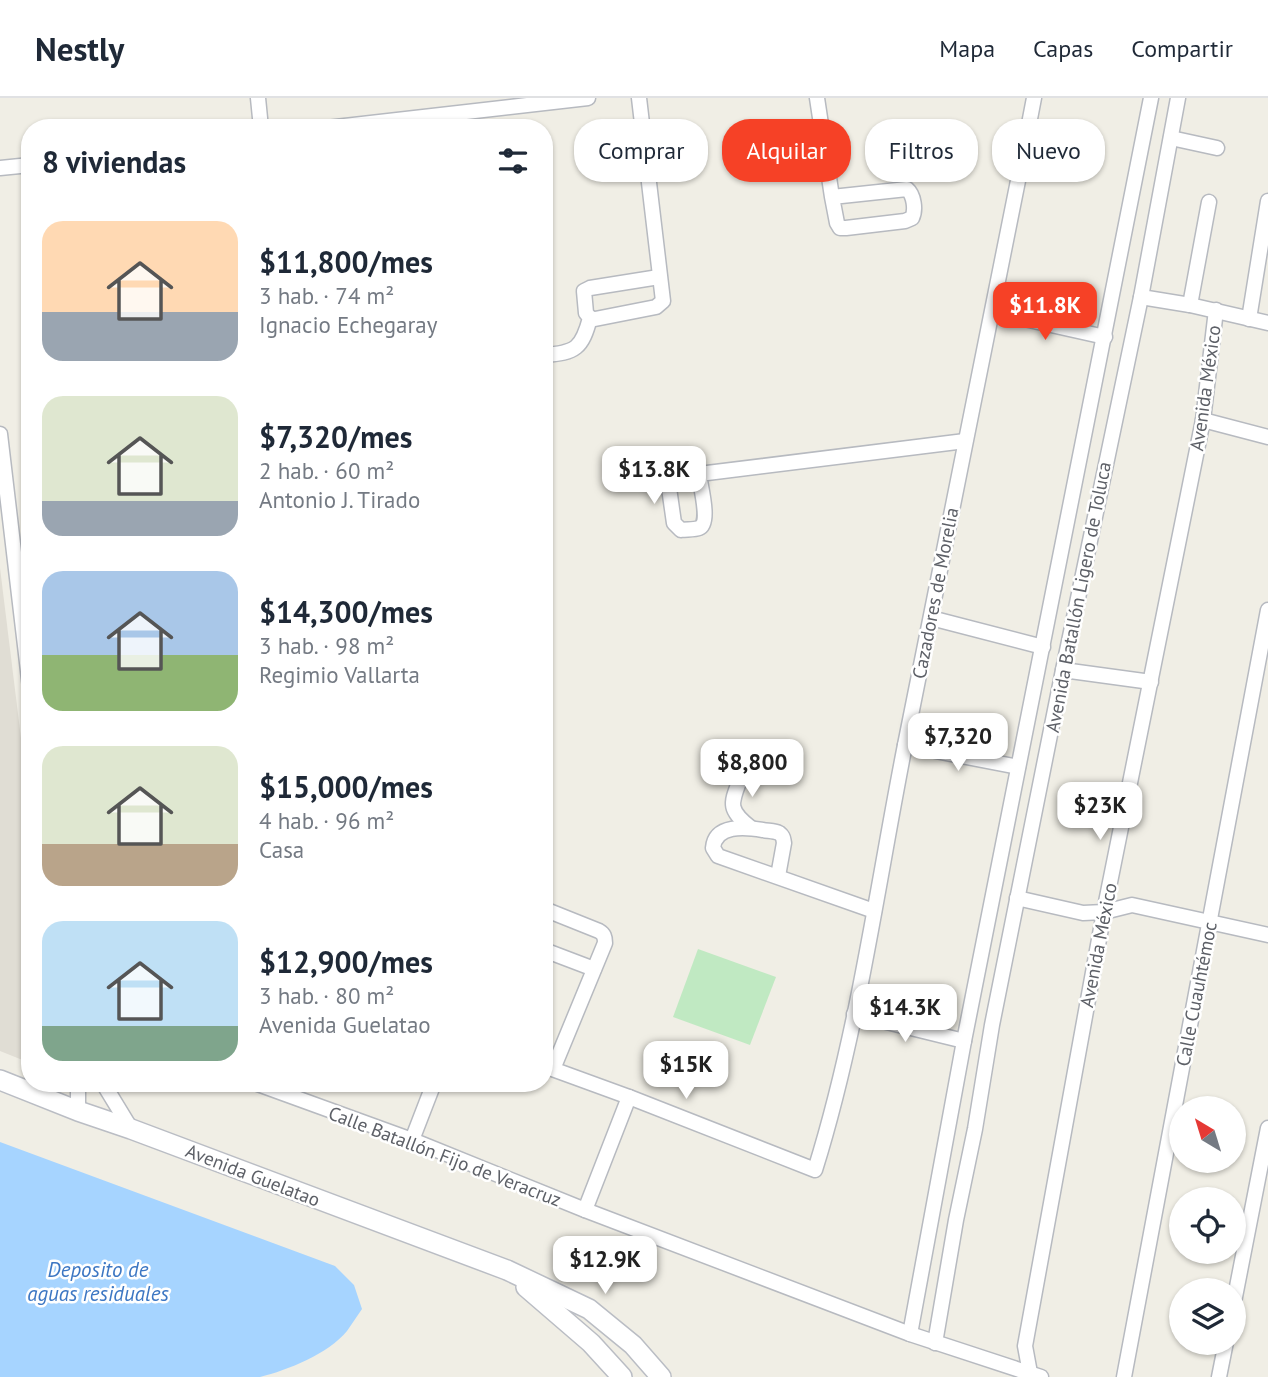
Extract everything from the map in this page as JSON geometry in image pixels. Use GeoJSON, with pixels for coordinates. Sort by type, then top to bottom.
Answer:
{"type":"FeatureCollection","features":[{"type":"Feature","properties":{"kind":"main road","name":"Avenida Guelatao"},"geometry":{"type":"LineString","coordinates":[[0,1080],[21,1088]]}},
{"type":"Feature","properties":{"kind":"main road","name":"Avenida Guelatao"},"geometry":{"type":"LineString","coordinates":[[30,1092],[507,1270],[589,1309],[634,1345],[661,1377]]}},
{"type":"Feature","properties":{"kind":"main road","name":"Avenida Guelatao"},"geometry":{"type":"LineString","coordinates":[[507,1270],[591,1343],[622,1377]]}},
{"type":"Feature","properties":{"kind":"street"},"geometry":{"type":"LineString","coordinates":[[258,98],[260,119]]}},
{"type":"Feature","properties":{"kind":"street"},"geometry":{"type":"LineString","coordinates":[[425,119],[556,100],[589,98]]}},
{"type":"Feature","properties":{"kind":"street"},"geometry":{"type":"LineString","coordinates":[[639,98],[663,298],[659,305],[595,319],[586,313],[584,291],[590,288],[659,277]]}},
{"type":"Feature","properties":{"kind":"street"},"geometry":{"type":"LineString","coordinates":[[817,98],[832,197],[840,228],[905,221],[912,218],[914,213],[912,197],[907,189],[832,197]]}},
{"type":"Feature","properties":{"kind":"street","name":"Cazadores de Morelia"},"geometry":{"type":"LineString","coordinates":[[629,1097],[815,1170],[831,1119],[854,1014],[1034,98]]}},
{"type":"Feature","properties":{"kind":"street","name":"Avenida Batallón Ligero de Toluca"},"geometry":{"type":"LineString","coordinates":[[910,1334],[964,1041],[1152,98]]}},
{"type":"Feature","properties":{"kind":"street","name":"Avenida Batallón Ligero de Toluca"},"geometry":{"type":"LineString","coordinates":[[935,1343],[992,1025],[1141,297],[1178,98]]}},
{"type":"Feature","properties":{"kind":"street"},"geometry":{"type":"LineString","coordinates":[[1171,138],[1217,148]]}},
{"type":"Feature","properties":{"kind":"street"},"geometry":{"type":"LineString","coordinates":[[0,168],[21,166]]}},
{"type":"Feature","properties":{"kind":"street"},"geometry":{"type":"LineString","coordinates":[[1190,305],[1209,202]]}},
{"type":"Feature","properties":{"kind":"street","name":"Avenida México"},"geometry":{"type":"LineString","coordinates":[[1249,319],[1267,209]]}},
{"type":"Feature","properties":{"kind":"street"},"geometry":{"type":"LineString","coordinates":[[1141,297],[1216,310],[1268,323]]}},
{"type":"Feature","properties":{"kind":"street","name":"Avenida México"},"geometry":{"type":"LineString","coordinates":[[1034,1376],[1025,1346],[1104,912],[1203,420],[1216,310]]}},
{"type":"Feature","properties":{"kind":"street"},"geometry":{"type":"LineString","coordinates":[[993,312],[1105,337]]}},
{"type":"Feature","properties":{"kind":"street"},"geometry":{"type":"LineString","coordinates":[[553,354],[571,350],[580,344],[590,318]]}},
{"type":"Feature","properties":{"kind":"street"},"geometry":{"type":"LineString","coordinates":[[1203,420],[1268,437]]}},
{"type":"Feature","properties":{"kind":"street"},"geometry":{"type":"LineString","coordinates":[[0,434],[21,627]]}},
{"type":"Feature","properties":{"kind":"street"},"geometry":{"type":"LineString","coordinates":[[699,474],[965,440]]}},
{"type":"Feature","properties":{"kind":"street","name":"Calle Cuauhtémoc"},"geometry":{"type":"LineString","coordinates":[[1124,1377],[1268,610]]}},
{"type":"Feature","properties":{"kind":"street"},"geometry":{"type":"LineString","coordinates":[[931,618],[1043,647]]}},
{"type":"Feature","properties":{"kind":"street"},"geometry":{"type":"LineString","coordinates":[[1063,670],[1151,682]]}},
{"type":"Feature","properties":{"kind":"street"},"geometry":{"type":"LineString","coordinates":[[905,745],[1018,767]]}},
{"type":"Feature","properties":{"kind":"street"},"geometry":{"type":"LineString","coordinates":[[742,774],[733,800],[734,810],[737,817],[751,828]]}},
{"type":"Feature","properties":{"kind":"street"},"geometry":{"type":"LineString","coordinates":[[778,876],[783,838],[777,832],[732,828],[719,834],[714,840],[713,848],[718,856],[874,911]]}},
{"type":"Feature","properties":{"kind":"street"},"geometry":{"type":"LineString","coordinates":[[1017,898],[1083,913],[1104,912],[1132,905],[1268,935]]}},
{"type":"Feature","properties":{"kind":"street"},"geometry":{"type":"LineString","coordinates":[[553,913],[599,931],[605,936],[606,943],[553,1058]]}},
{"type":"Feature","properties":{"kind":"street"},"geometry":{"type":"LineString","coordinates":[[553,953],[594,969]]}},
{"type":"Feature","properties":{"kind":"street"},"geometry":{"type":"LineString","coordinates":[[854,1014],[964,1041]]}},
{"type":"Feature","properties":{"kind":"street"},"geometry":{"type":"LineString","coordinates":[[553,1068],[629,1097],[585,1210]]}},
{"type":"Feature","properties":{"kind":"street"},"geometry":{"type":"LineString","coordinates":[[78,1092],[78,1111]]}},
{"type":"Feature","properties":{"kind":"street"},"geometry":{"type":"LineString","coordinates":[[108,1092],[131,1129]]}},
{"type":"Feature","properties":{"kind":"street","name":"Calle Batallón Fijo de Veracruz"},"geometry":{"type":"LineString","coordinates":[[280,1092],[412,1140],[585,1210],[910,1334],[1034,1376]]}},
{"type":"Feature","properties":{"kind":"street"},"geometry":{"type":"LineString","coordinates":[[412,1140],[431,1092]]}},
{"type":"Feature","properties":{"kind":"street"},"geometry":{"type":"LineString","coordinates":[[1239,1278],[1268,1128]]}},
{"type":"Feature","properties":{"kind":"street"},"geometry":{"type":"LineString","coordinates":[[933,1213],[956,1220]]}},
{"type":"Feature","properties":{"kind":"street"},"geometry":{"type":"LineString","coordinates":[[1219,1377],[1223,1355]]}},
{"type":"Feature","properties":{"kind":"shaded area"},"geometry":{"type":"Polygon","coordinates":[[[0,568],[21,738],[21,1059],[0,1051],[0,568]]]}},
{"type":"Feature","properties":{"kind":"green space"},"geometry":{"type":"Polygon","coordinates":[[[698,949],[776,977],[750,1045],[673,1017],[698,949]]]}},
{"type":"Feature","properties":{"kind":"water","name":"Deposito de aguas residuales"},"geometry":{"type":"Polygon","coordinates":[[[0,1142],[335,1266],[354,1285],[362,1309],[347,1331],[319,1354],[260,1377],[0,1377],[0,1142]]]}}]}
